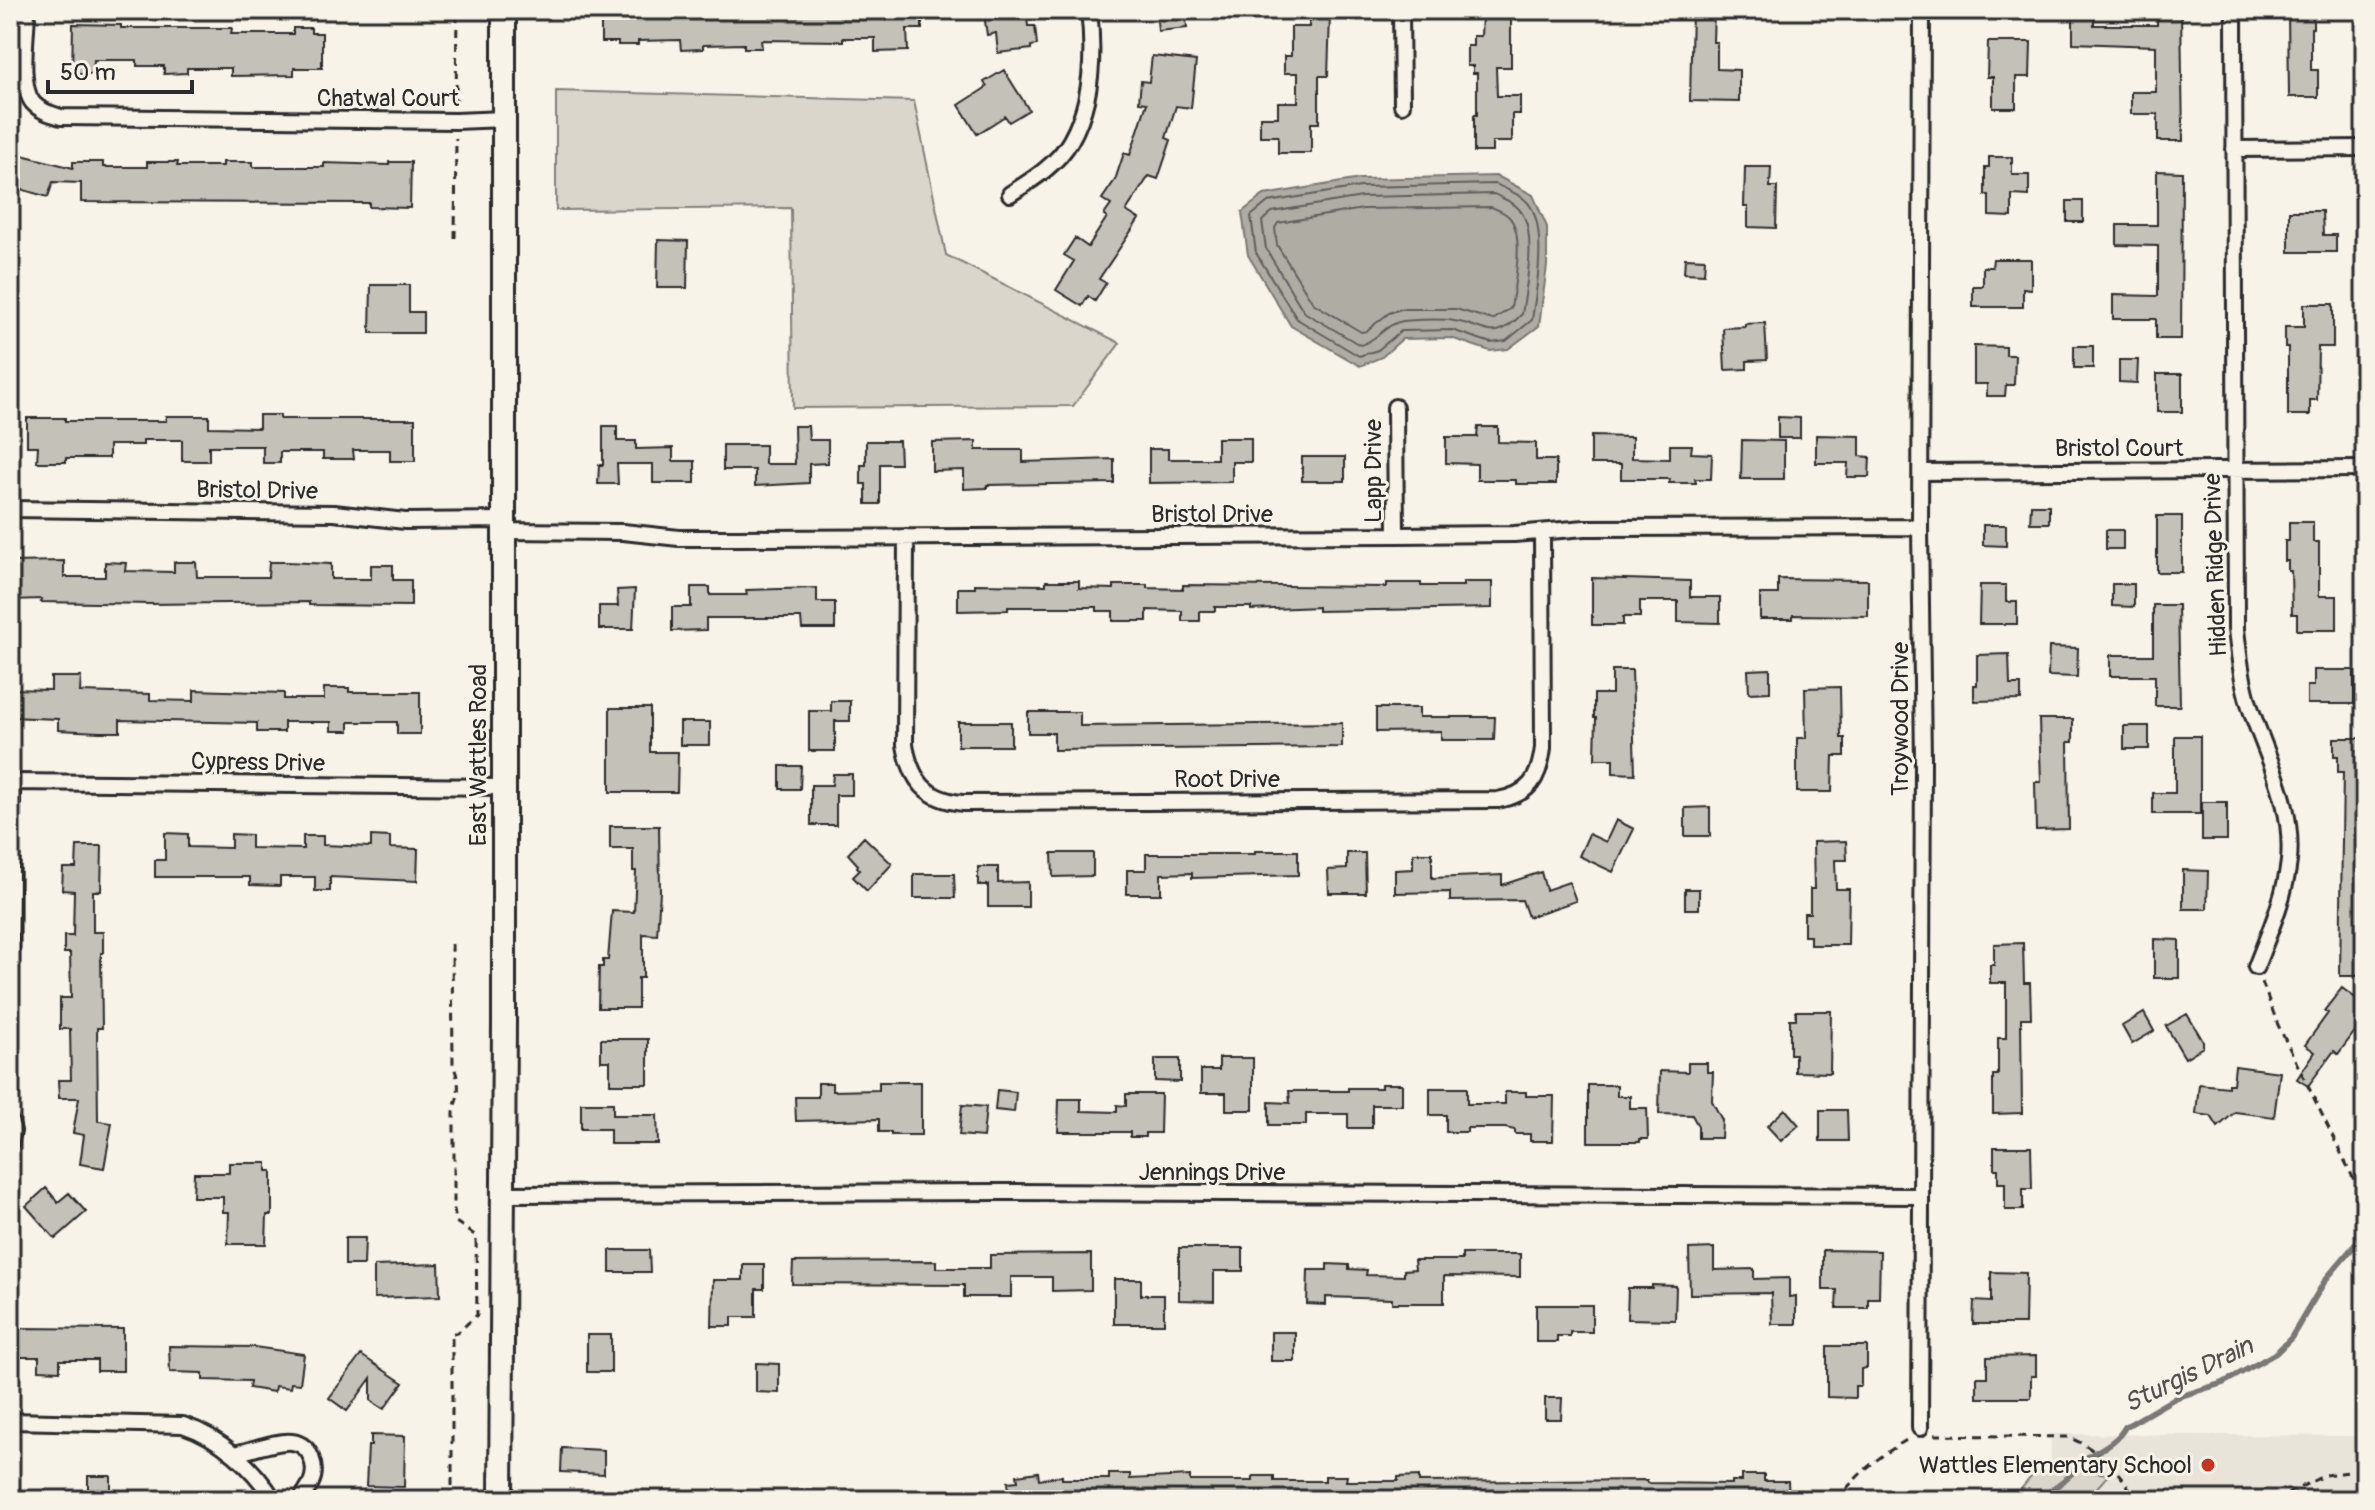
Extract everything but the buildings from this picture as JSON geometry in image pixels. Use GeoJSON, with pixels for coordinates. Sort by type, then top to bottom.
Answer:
{"type":"FeatureCollection","features":[{"type":"Feature","properties":{"kind":"main road","name":"East Wattles Road"},"geometry":{"type":"LineString","coordinates":[[501,1500],[504,10]]}},
{"type":"Feature","properties":{"kind":"street","name":"Chatwal Court"},"geometry":{"type":"LineString","coordinates":[[27,10],[26,88],[32,101],[41,109],[61,117],[504,119]]}},
{"type":"Feature","properties":{"kind":"street"},"geometry":{"type":"LineString","coordinates":[[1010,194],[1050,166],[1071,141],[1090,79],[1093,47],[1089,10]]}},
{"type":"Feature","properties":{"kind":"street"},"geometry":{"type":"LineString","coordinates":[[1401,10],[1402,105]]}},
{"type":"Feature","properties":{"kind":"street","name":"Troywood Drive"},"geometry":{"type":"LineString","coordinates":[[1920,1432],[1922,10]]}},
{"type":"Feature","properties":{"kind":"street","name":"Hidden Ridge Drive"},"geometry":{"type":"LineString","coordinates":[[2234,10],[2236,629],[2242,680],[2284,795],[2289,837],[2289,862],[2283,892],[2256,967]]}},
{"type":"Feature","properties":{"kind":"street"},"geometry":{"type":"LineString","coordinates":[[2234,149],[2365,148]]}},
{"type":"Feature","properties":{"kind":"street","name":"Lapp Drive"},"geometry":{"type":"LineString","coordinates":[[1395,407],[1396,535]]}},
{"type":"Feature","properties":{"kind":"street","name":"Bristol Court"},"geometry":{"type":"LineString","coordinates":[[1921,472],[2365,469]]}},
{"type":"Feature","properties":{"kind":"street","name":"Bristol Drive"},"geometry":{"type":"LineString","coordinates":[[10,509],[334,513],[405,521],[623,532],[679,538],[1396,535],[1542,532],[1585,528],[1920,527]]}},
{"type":"Feature","properties":{"kind":"street","name":"Root Drive"},"geometry":{"type":"LineString","coordinates":[[906,537],[905,745],[917,779],[927,792],[941,800],[978,803],[1498,800],[1520,793],[1532,784],[1542,761],[1542,532]]}},
{"type":"Feature","properties":{"kind":"street","name":"Cypress Drive"},"geometry":{"type":"LineString","coordinates":[[10,988],[11,782],[504,787]]}},
{"type":"Feature","properties":{"kind":"street"},"geometry":{"type":"LineString","coordinates":[[10,1121],[13,1131],[10,1144]]}},
{"type":"Feature","properties":{"kind":"street","name":"Jennings Drive"},"geometry":{"type":"LineString","coordinates":[[503,1194],[1000,1192],[1920,1196]]}},
{"type":"Feature","properties":{"kind":"street"},"geometry":{"type":"LineString","coordinates":[[10,1421],[171,1423],[193,1428],[234,1454],[274,1500]]}},
{"type":"Feature","properties":{"kind":"street"},"geometry":{"type":"LineString","coordinates":[[234,1454],[282,1443],[301,1445],[312,1458],[314,1472],[301,1500]]}},
{"type":"Feature","properties":{"kind":"path"},"geometry":{"type":"LineString","coordinates":[[456,108],[457,10]]}},
{"type":"Feature","properties":{"kind":"path"},"geometry":{"type":"LineString","coordinates":[[455,238],[456,134]]}},
{"type":"Feature","properties":{"kind":"path"},"geometry":{"type":"LineString","coordinates":[[452,944],[453,1065],[459,1078],[459,1095],[454,1108],[454,1209],[456,1222],[476,1236],[477,1315],[457,1333],[452,1333],[452,1500]]}},
{"type":"Feature","properties":{"kind":"path"},"geometry":{"type":"LineString","coordinates":[[2256,967],[2278,1025],[2364,1201]]}},
{"type":"Feature","properties":{"kind":"path"},"geometry":{"type":"LineString","coordinates":[[1837,1500],[1873,1460],[1920,1432],[2068,1437],[2084,1443],[2112,1468],[2129,1486],[2134,1500]]}},
{"type":"Feature","properties":{"kind":"path"},"geometry":{"type":"LineString","coordinates":[[2275,1500],[2325,1475],[2365,1470]]}},
{"type":"Feature","properties":{"kind":"shaded area"},"geometry":{"type":"Polygon","coordinates":[[[556,91],[914,101],[946,255],[1120,343],[1073,406],[793,408],[791,208],[556,210],[556,91]]]}},
{"type":"Feature","properties":{"kind":"shaded area","name":"Wattles Elementary School"},"geometry":{"type":"Polygon","coordinates":[[[2051,1434],[2365,1436],[2365,1500],[2044,1500],[2050,1494],[2051,1434]]]}},
{"type":"Feature","properties":{"kind":"shaded area"},"geometry":{"type":"Polygon","coordinates":[[[2039,1467],[2109,1474],[2086,1500],[2012,1500],[2039,1467]]]}},
{"type":"Feature","properties":{"kind":"water"},"geometry":{"type":"Polygon","coordinates":[[[1497,176],[1533,195],[1547,227],[1547,266],[1539,326],[1508,349],[1490,351],[1451,338],[1402,339],[1382,357],[1360,366],[1291,326],[1248,255],[1242,212],[1264,195],[1360,179],[1497,176]]]}},
{"type":"Feature","properties":{"kind":"waterway","name":"Sturgis Drain"},"geometry":{"type":"LineString","coordinates":[[2042,1500],[2079,1463],[2110,1443],[2125,1427],[2175,1398],[2223,1383],[2276,1353],[2291,1338],[2326,1279],[2365,1233]]}},
{"type":"Feature","properties":{"kind":"place","name":"Wattles Elementary School"},"geometry":{"type":"Point","coordinates":[2208,1465]}}]}
